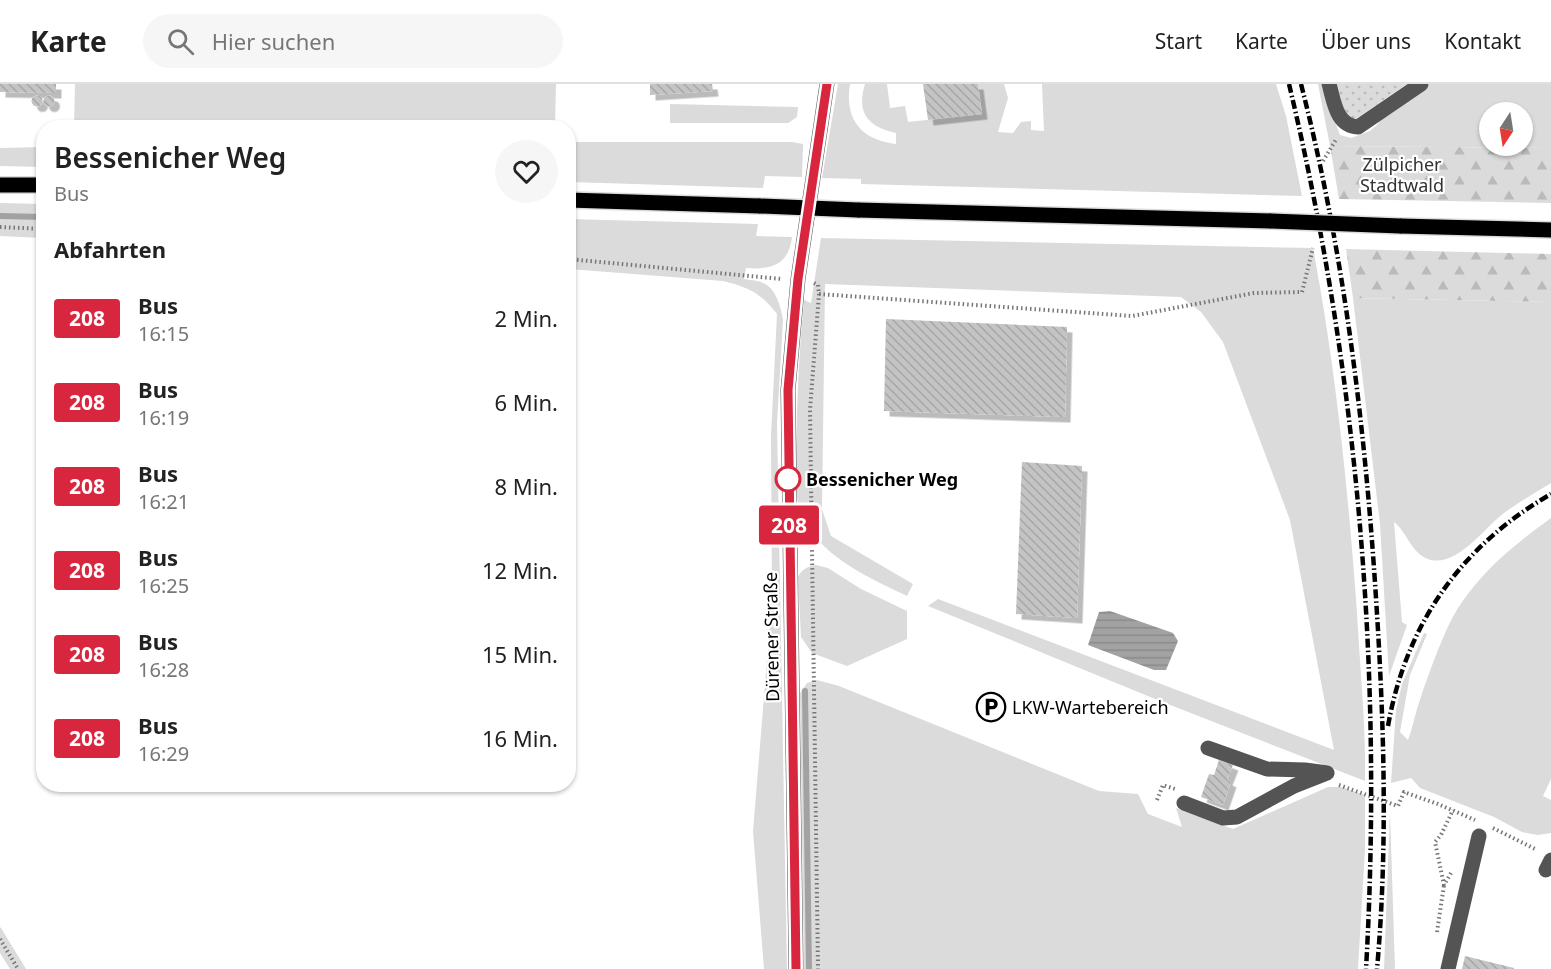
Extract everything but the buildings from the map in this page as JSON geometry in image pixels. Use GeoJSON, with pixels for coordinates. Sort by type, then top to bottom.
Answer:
{"type":"FeatureCollection","features":[{"type":"Feature","properties":{"kind":"main road"},"geometry":{"type":"LineString","coordinates":[[0,185],[36,185]]}},
{"type":"Feature","properties":{"kind":"main road"},"geometry":{"type":"LineString","coordinates":[[576,200],[1551,230]]}},
{"type":"Feature","properties":{"kind":"street","name":"Dürener Straße"},"geometry":{"type":"LineString","coordinates":[[796,969],[787,428],[790,350],[797,280],[827,84]]}},
{"type":"Feature","properties":{"kind":"street"},"geometry":{"type":"LineString","coordinates":[[1329,84],[1338,116],[1352,127],[1364,124],[1421,84]]}},
{"type":"Feature","properties":{"kind":"street"},"geometry":{"type":"LineString","coordinates":[[1183,798],[1223,818],[1237,817],[1294,786],[1327,773],[1260,768],[1208,748]]}},
{"type":"Feature","properties":{"kind":"street"},"geometry":{"type":"LineString","coordinates":[[1448,969],[1481,827]]}},
{"type":"Feature","properties":{"kind":"path"},"geometry":{"type":"LineString","coordinates":[[1323,160],[1330,146],[1340,135]]}},
{"type":"Feature","properties":{"kind":"path"},"geometry":{"type":"LineString","coordinates":[[0,227],[36,229]]}},
{"type":"Feature","properties":{"kind":"path"},"geometry":{"type":"LineString","coordinates":[[818,969],[810,410],[819,294],[1132,316],[1254,293],[1302,292],[1313,248]]}},
{"type":"Feature","properties":{"kind":"path"},"geometry":{"type":"LineString","coordinates":[[576,260],[741,273],[797,280]]}},
{"type":"Feature","properties":{"kind":"path"},"geometry":{"type":"LineString","coordinates":[[1157,801],[1163,785],[1183,798]]}},
{"type":"Feature","properties":{"kind":"path"},"geometry":{"type":"LineString","coordinates":[[1334,785],[1346,787],[1398,806],[1404,792],[1453,810],[1546,861]]}},
{"type":"Feature","properties":{"kind":"path"},"geometry":{"type":"LineString","coordinates":[[1436,936],[1444,885],[1435,842],[1453,810]]}},
{"type":"Feature","properties":{"kind":"path"},"geometry":{"type":"LineString","coordinates":[[1444,885],[1454,869]]}},
{"type":"Feature","properties":{"kind":"path"},"geometry":{"type":"LineString","coordinates":[[0,939],[18,969]]}},
{"type":"Feature","properties":{"kind":"green space"},"geometry":{"type":"Polygon","coordinates":[[[75,84],[556,84],[555,120],[74,120],[75,84]]]}},
{"type":"Feature","properties":{"kind":"green space"},"geometry":{"type":"Polygon","coordinates":[[[838,84],[850,84],[850,108],[858,126],[874,138],[896,144],[896,133],[872,123],[863,111],[865,84],[887,84],[890,108],[905,106],[908,122],[982,114],[978,84],[1004,84],[1008,98],[998,132],[1013,133],[1021,122],[1031,121],[1031,130],[1044,131],[1042,84],[1276,84],[1286,116],[1302,196],[861,184],[861,179],[822,178],[838,84]]]}},
{"type":"Feature","properties":{"kind":"green space"},"geometry":{"type":"Polygon","coordinates":[[[1318,84],[1321,84],[1340,135],[1351,138],[1370,131],[1384,115],[1430,84],[1551,84],[1551,148],[1533,148],[1533,102],[1479,102],[1479,147],[1330,146],[1318,84]]]}},
{"type":"Feature","properties":{"kind":"green space"},"geometry":{"type":"Polygon","coordinates":[[[1334,84],[1407,84],[1354,120],[1343,116],[1334,84]]]}},
{"type":"Feature","properties":{"kind":"green space"},"geometry":{"type":"Polygon","coordinates":[[[670,104],[798,107],[797,117],[788,123],[670,123],[670,104]]]}},
{"type":"Feature","properties":{"kind":"green space"},"geometry":{"type":"Polygon","coordinates":[[[576,142],[792,142],[803,144],[802,177],[765,176],[763,188],[576,182],[576,142]]]}},
{"type":"Feature","properties":{"kind":"green space","name":"Zülpicher Stadtwald"},"geometry":{"type":"Polygon","coordinates":[[[1330,146],[1479,147],[1479,156],[1533,156],[1533,148],[1551,148],[1551,203],[1339,199],[1330,146]]]}},
{"type":"Feature","properties":{"kind":"green space"},"geometry":{"type":"Polygon","coordinates":[[[36,147],[36,167],[0,166],[0,148],[36,147]]]}},
{"type":"Feature","properties":{"kind":"green space"},"geometry":{"type":"Polygon","coordinates":[[[0,203],[36,204],[36,238],[0,236],[0,203]]]}},
{"type":"Feature","properties":{"kind":"green space"},"geometry":{"type":"Polygon","coordinates":[[[576,219],[758,224],[756,236],[792,237],[783,260],[763,268],[746,268],[744,279],[768,285],[775,293],[783,320],[777,423],[787,969],[764,969],[753,831],[772,599],[771,436],[777,314],[753,292],[723,281],[576,270],[576,219]]]}},
{"type":"Feature","properties":{"kind":"green space"},"geometry":{"type":"Polygon","coordinates":[[[821,238],[1313,248],[1335,384],[1345,475],[1365,739],[1365,781],[1160,701],[928,606],[938,599],[1334,750],[1290,520],[1223,342],[1201,312],[1181,297],[825,284],[822,509],[831,536],[913,584],[907,596],[864,575],[825,547],[805,522],[799,506],[796,487],[796,450],[802,319],[804,300],[811,303],[821,238]]]}},
{"type":"Feature","properties":{"kind":"green space"},"geometry":{"type":"Polygon","coordinates":[[[1346,249],[1551,254],[1551,302],[1353,298],[1346,249]]]}},
{"type":"Feature","properties":{"kind":"green space"},"geometry":{"type":"Polygon","coordinates":[[[1353,298],[1551,302],[1551,483],[1504,513],[1459,553],[1438,561],[1428,559],[1417,552],[1394,522],[1402,622],[1407,625],[1389,676],[1380,524],[1353,298]]]}},
{"type":"Feature","properties":{"kind":"green space"},"geometry":{"type":"Polygon","coordinates":[[[1551,518],[1551,779],[1543,796],[1551,800],[1551,833],[1538,835],[1522,832],[1494,817],[1420,788],[1411,778],[1391,783],[1396,710],[1402,684],[1424,633],[1427,634],[1410,675],[1400,732],[1408,740],[1430,670],[1446,631],[1465,597],[1505,554],[1551,518]]]}},
{"type":"Feature","properties":{"kind":"green space"},"geometry":{"type":"Polygon","coordinates":[[[816,565],[828,568],[861,589],[907,611],[907,639],[847,666],[812,653],[801,637],[798,577],[805,569],[816,565]]]}},
{"type":"Feature","properties":{"kind":"green space"},"geometry":{"type":"Polygon","coordinates":[[[817,680],[839,686],[1099,791],[1138,794],[1148,814],[1182,827],[1176,808],[1233,829],[1328,787],[1341,787],[1365,795],[1365,849],[1358,969],[804,969],[800,693],[807,683],[817,680]]]}},
{"type":"Feature","properties":{"kind":"green space"},"geometry":{"type":"Polygon","coordinates":[[[1390,812],[1395,969],[1384,969],[1390,812]]]}},
{"type":"Feature","properties":{"kind":"green space"},"geometry":{"type":"Polygon","coordinates":[[[0,927],[26,969],[10,969],[0,953],[0,927]]]}},
{"type":"Feature","properties":{"kind":"shaded area"},"geometry":{"type":"Polygon","coordinates":[[[1110,611],[1173,633],[1178,641],[1166,670],[1154,670],[1088,645],[1099,612],[1110,611]]]}},
{"type":"Feature","properties":{"kind":"waterway"},"geometry":{"type":"LineString","coordinates":[[0,216],[36,217]]}},
{"type":"Feature","properties":{"kind":"waterway"},"geometry":{"type":"LineString","coordinates":[[805,691],[809,969]]}},
{"type":"Feature","properties":{"kind":"railway"},"geometry":{"type":"LineString","coordinates":[[1289,84],[1313,193],[1333,302],[1360,524],[1371,746],[1366,969]]}},
{"type":"Feature","properties":{"kind":"railway"},"geometry":{"type":"LineString","coordinates":[[1301,84],[1341,275],[1366,469],[1376,598],[1384,784],[1383,876],[1377,969]]}},
{"type":"Feature","properties":{"kind":"railway"},"geometry":{"type":"LineString","coordinates":[[1388,726],[1396,689],[1408,654],[1442,591],[1490,538],[1551,494]]}},
{"type":"Feature","properties":{"kind":"bus line","name":"208"},"geometry":{"type":"LineString","coordinates":[[796,969],[787,464],[788,390],[790,343],[798,279],[827,84]]}},
{"type":"Feature","properties":{"kind":"place","name":"Bessenicher Weg"},"geometry":{"type":"Point","coordinates":[788,479]}},
{"type":"Feature","properties":{"kind":"place","name":"LKW-Wartebereich"},"geometry":{"type":"Point","coordinates":[991,707]}}]}
